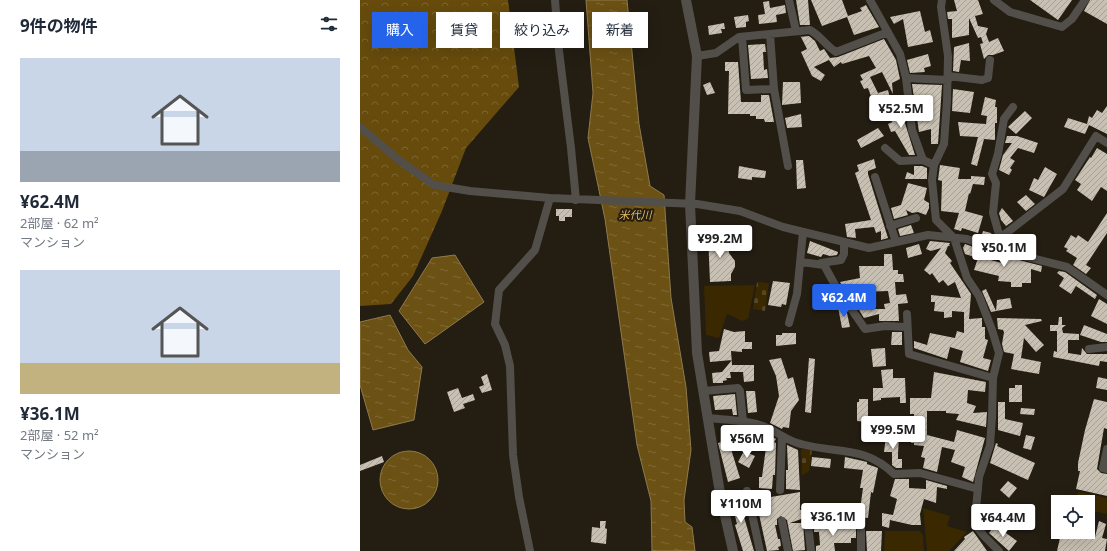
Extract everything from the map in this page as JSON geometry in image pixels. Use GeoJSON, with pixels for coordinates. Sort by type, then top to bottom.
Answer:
{"type":"FeatureCollection","features":[{"type":"Feature","properties":{"kind":"street"},"geometry":{"type":"LineString","coordinates":[[555,0],[578,200]]}},
{"type":"Feature","properties":{"kind":"street"},"geometry":{"type":"LineString","coordinates":[[686,0],[697,56],[685,203],[697,354],[720,493],[733,551]]}},
{"type":"Feature","properties":{"kind":"street"},"geometry":{"type":"LineString","coordinates":[[789,0],[796,30]]}},
{"type":"Feature","properties":{"kind":"street"},"geometry":{"type":"LineString","coordinates":[[870,0],[900,54],[906,78],[912,130],[923,160]]}},
{"type":"Feature","properties":{"kind":"street"},"geometry":{"type":"LineString","coordinates":[[942,0],[941,7],[948,56],[948,78],[944,144],[934,165],[932,180],[936,220],[954,238],[968,278],[979,296],[999,353],[993,378],[990,445],[980,477],[975,519],[977,527],[992,547],[999,551]]}},
{"type":"Feature","properties":{"kind":"street"},"geometry":{"type":"LineString","coordinates":[[994,0],[1010,12],[1062,27],[1072,19],[1085,0]]}},
{"type":"Feature","properties":{"kind":"street"},"geometry":{"type":"LineString","coordinates":[[697,56],[716,53],[739,37],[796,30],[810,30],[820,36],[832,50],[836,52],[888,32]]}},
{"type":"Feature","properties":{"kind":"street"},"geometry":{"type":"LineString","coordinates":[[770,34],[774,88],[788,166]]}},
{"type":"Feature","properties":{"kind":"street"},"geometry":{"type":"LineString","coordinates":[[742,37],[746,90],[774,88]]}},
{"type":"Feature","properties":{"kind":"street"},"geometry":{"type":"LineString","coordinates":[[906,78],[982,80],[988,78],[990,60]]}},
{"type":"Feature","properties":{"kind":"street"},"geometry":{"type":"LineString","coordinates":[[1000,238],[993,213],[996,183],[992,174],[998,154],[1004,119],[1013,107]]}},
{"type":"Feature","properties":{"kind":"street"},"geometry":{"type":"LineString","coordinates":[[360,127],[400,161],[434,185],[470,191],[550,198],[685,203],[740,211],[803,232],[869,248],[928,235],[967,239],[996,249],[1068,267],[1107,295]]}},
{"type":"Feature","properties":{"kind":"street"},"geometry":{"type":"LineString","coordinates":[[996,249],[1000,238],[1063,189],[1096,136],[1107,143]]}},
{"type":"Feature","properties":{"kind":"street"},"geometry":{"type":"LineString","coordinates":[[885,148],[900,161],[923,160],[934,165]]}},
{"type":"Feature","properties":{"kind":"street"},"geometry":{"type":"LineString","coordinates":[[875,177],[896,242]]}},
{"type":"Feature","properties":{"kind":"street"},"geometry":{"type":"LineString","coordinates":[[530,551],[519,497],[513,455],[510,366],[506,345],[496,324],[498,290],[535,250],[550,198]]}},
{"type":"Feature","properties":{"kind":"street"},"geometry":{"type":"LineString","coordinates":[[890,226],[916,218]]}},
{"type":"Feature","properties":{"kind":"street"},"geometry":{"type":"LineString","coordinates":[[789,323],[797,294],[803,232]]}},
{"type":"Feature","properties":{"kind":"street"},"geometry":{"type":"LineString","coordinates":[[801,262],[821,263],[841,260],[844,254],[844,242]]}},
{"type":"Feature","properties":{"kind":"street"},"geometry":{"type":"LineString","coordinates":[[821,263],[865,329],[870,330],[885,326],[906,327]]}},
{"type":"Feature","properties":{"kind":"street"},"geometry":{"type":"LineString","coordinates":[[907,314],[906,327],[908,354],[993,378]]}},
{"type":"Feature","properties":{"kind":"street"},"geometry":{"type":"LineString","coordinates":[[1089,348],[1107,347]]}},
{"type":"Feature","properties":{"kind":"street"},"geometry":{"type":"LineString","coordinates":[[704,391],[738,388],[740,390],[743,422]]}},
{"type":"Feature","properties":{"kind":"street"},"geometry":{"type":"LineString","coordinates":[[708,418],[743,422],[765,427],[789,441],[812,447],[835,449],[867,455],[888,468],[894,474],[920,473],[978,488]]}},
{"type":"Feature","properties":{"kind":"street"},"geometry":{"type":"LineString","coordinates":[[780,490],[782,437]]}},
{"type":"Feature","properties":{"kind":"street"},"geometry":{"type":"LineString","coordinates":[[1107,449],[1102,468],[1107,469]]}},
{"type":"Feature","properties":{"kind":"street"},"geometry":{"type":"LineString","coordinates":[[747,491],[760,551]]}},
{"type":"Feature","properties":{"kind":"street"},"geometry":{"type":"LineString","coordinates":[[782,521],[788,551]]}},
{"type":"Feature","properties":{"kind":"street"},"geometry":{"type":"LineString","coordinates":[[808,524],[811,551]]}},
{"type":"Feature","properties":{"kind":"street"},"geometry":{"type":"LineString","coordinates":[[860,551],[861,530]]}},
{"type":"Feature","properties":{"kind":"green space"},"geometry":{"type":"Polygon","coordinates":[[[360,0],[508,0],[510,12],[500,12],[500,48],[514,48],[519,87],[466,148],[442,211],[413,276],[391,304],[360,306],[360,0]]]}},
{"type":"Feature","properties":{"kind":"green space"},"geometry":{"type":"Polygon","coordinates":[[[757,282],[769,283],[765,311],[753,309],[757,282]]]}},
{"type":"Feature","properties":{"kind":"green space"},"geometry":{"type":"Polygon","coordinates":[[[755,285],[748,319],[742,321],[727,314],[719,338],[706,335],[704,286],[755,285]]]}},
{"type":"Feature","properties":{"kind":"green space"},"geometry":{"type":"Polygon","coordinates":[[[801,449],[812,450],[809,471],[802,475],[801,449]]]}},
{"type":"Feature","properties":{"kind":"green space"},"geometry":{"type":"Polygon","coordinates":[[[1078,492],[1092,495],[1077,495],[1078,492]]]}},
{"type":"Feature","properties":{"kind":"green space"},"geometry":{"type":"Polygon","coordinates":[[[1095,496],[1107,498],[1107,514],[1095,511],[1095,496]]]}},
{"type":"Feature","properties":{"kind":"green space"},"geometry":{"type":"Polygon","coordinates":[[[923,508],[950,516],[947,526],[967,532],[949,551],[927,551],[923,508]]]}},
{"type":"Feature","properties":{"kind":"green space"},"geometry":{"type":"Polygon","coordinates":[[[885,531],[920,531],[923,535],[924,551],[884,551],[885,531]]]}},
{"type":"Feature","properties":{"kind":"water","name":"米代川"},"geometry":{"type":"Polygon","coordinates":[[[586,0],[627,0],[628,12],[592,12],[592,48],[632,48],[639,124],[650,186],[664,195],[671,298],[686,387],[691,450],[684,500],[685,522],[692,527],[695,551],[652,551],[651,501],[637,445],[605,219],[588,138],[593,93],[586,0]]]}},
{"type":"Feature","properties":{"kind":"water"},"geometry":{"type":"Polygon","coordinates":[[[455,255],[484,302],[425,344],[399,311],[432,258],[455,255]]]}},
{"type":"Feature","properties":{"kind":"water"},"geometry":{"type":"Polygon","coordinates":[[[390,315],[408,350],[422,367],[414,420],[373,430],[360,385],[360,322],[390,315]]]}},
{"type":"Feature","properties":{"kind":"water"},"geometry":{"type":"Polygon","coordinates":[[[409,451],[420,453],[433,464],[436,469],[438,480],[436,491],[425,504],[420,507],[409,509],[398,507],[385,496],[382,491],[380,480],[382,469],[393,456],[398,453],[409,451]]]}},
{"type":"Feature","properties":{"kind":"building"},"geometry":{"type":"Polygon","coordinates":[[[796,0],[808,0],[810,25],[800,25],[796,0]]]}},
{"type":"Feature","properties":{"kind":"building"},"geometry":{"type":"Polygon","coordinates":[[[811,0],[842,0],[848,16],[862,11],[860,8],[866,5],[879,27],[854,35],[847,17],[822,26],[811,0]]]}},
{"type":"Feature","properties":{"kind":"building"},"geometry":{"type":"Polygon","coordinates":[[[954,0],[978,0],[983,14],[975,16],[978,26],[988,28],[986,34],[989,42],[998,38],[1004,51],[993,55],[988,55],[984,59],[980,44],[983,43],[981,37],[978,38],[969,18],[969,35],[952,38],[952,19],[948,19],[947,12],[957,11],[954,0]]]}},
{"type":"Feature","properties":{"kind":"building"},"geometry":{"type":"Polygon","coordinates":[[[1030,0],[1072,0],[1058,20],[1030,0]]]}},
{"type":"Feature","properties":{"kind":"building"},"geometry":{"type":"Polygon","coordinates":[[[1090,0],[1107,0],[1107,24],[1084,11],[1090,0]]]}},
{"type":"Feature","properties":{"kind":"building"},"geometry":{"type":"Polygon","coordinates":[[[769,1],[770,8],[785,5],[786,13],[776,15],[777,22],[759,24],[758,15],[765,14],[763,2],[769,1]]]}},
{"type":"Feature","properties":{"kind":"building"},"geometry":{"type":"Polygon","coordinates":[[[920,11],[925,32],[930,30],[933,42],[908,47],[903,19],[894,24],[890,17],[920,11]]]}},
{"type":"Feature","properties":{"kind":"building"},"geometry":{"type":"Polygon","coordinates":[[[748,15],[749,21],[746,22],[746,27],[736,28],[734,17],[748,15]]]}},
{"type":"Feature","properties":{"kind":"building"},"geometry":{"type":"Polygon","coordinates":[[[724,23],[725,29],[721,29],[722,33],[709,35],[708,26],[724,23]]]}},
{"type":"Feature","properties":{"kind":"building"},"geometry":{"type":"Polygon","coordinates":[[[809,36],[815,41],[820,51],[824,49],[830,58],[838,57],[884,39],[896,60],[900,79],[892,83],[893,94],[882,72],[870,77],[878,93],[888,90],[891,102],[875,107],[868,88],[864,89],[860,81],[863,80],[860,75],[876,68],[869,56],[842,64],[841,62],[834,67],[829,60],[814,67],[825,75],[821,81],[812,76],[801,52],[807,49],[801,37],[799,37],[809,36]]]}},
{"type":"Feature","properties":{"kind":"building"},"geometry":{"type":"Polygon","coordinates":[[[969,43],[970,61],[961,60],[959,72],[953,71],[954,47],[969,43]]]}},
{"type":"Feature","properties":{"kind":"building"},"geometry":{"type":"Polygon","coordinates":[[[765,44],[766,52],[763,52],[764,70],[767,69],[768,78],[751,79],[748,45],[765,44]]]}},
{"type":"Feature","properties":{"kind":"building"},"geometry":{"type":"Polygon","coordinates":[[[928,54],[931,66],[924,68],[925,72],[910,73],[907,60],[928,54]]]}},
{"type":"Feature","properties":{"kind":"building"},"geometry":{"type":"Polygon","coordinates":[[[725,62],[738,62],[741,102],[761,102],[761,95],[769,95],[774,122],[765,122],[764,119],[756,119],[756,116],[750,116],[750,114],[728,114],[729,71],[725,71],[725,62]]]}},
{"type":"Feature","properties":{"kind":"building"},"geometry":{"type":"Polygon","coordinates":[[[710,82],[715,93],[707,95],[703,85],[710,82]]]}},
{"type":"Feature","properties":{"kind":"building"},"geometry":{"type":"Polygon","coordinates":[[[783,82],[800,82],[801,103],[782,105],[783,82]]]}},
{"type":"Feature","properties":{"kind":"building"},"geometry":{"type":"Polygon","coordinates":[[[912,84],[942,85],[938,144],[931,144],[931,129],[919,132],[912,84]]]}},
{"type":"Feature","properties":{"kind":"building"},"geometry":{"type":"Polygon","coordinates":[[[953,89],[974,92],[970,113],[952,111],[953,89]]]}},
{"type":"Feature","properties":{"kind":"building"},"geometry":{"type":"Polygon","coordinates":[[[985,97],[996,100],[995,107],[997,107],[997,123],[995,123],[995,140],[984,139],[977,166],[971,164],[978,137],[960,136],[958,122],[986,124],[987,116],[981,115],[985,97]]]}},
{"type":"Feature","properties":{"kind":"building"},"geometry":{"type":"Polygon","coordinates":[[[1107,106],[1107,134],[1089,125],[1085,134],[1064,127],[1068,118],[1087,124],[1089,116],[1092,118],[1097,110],[1102,113],[1107,106]]]}},
{"type":"Feature","properties":{"kind":"building"},"geometry":{"type":"Polygon","coordinates":[[[904,107],[905,117],[903,117],[915,155],[909,155],[895,131],[891,132],[888,124],[892,122],[888,111],[904,107]]]}},
{"type":"Feature","properties":{"kind":"building"},"geometry":{"type":"Polygon","coordinates":[[[1025,111],[1032,118],[1016,134],[1008,127],[1025,111]]]}},
{"type":"Feature","properties":{"kind":"building"},"geometry":{"type":"Polygon","coordinates":[[[801,114],[802,127],[787,128],[785,118],[801,114]]]}},
{"type":"Feature","properties":{"kind":"building"},"geometry":{"type":"Polygon","coordinates":[[[878,128],[884,136],[861,148],[857,140],[878,128]]]}},
{"type":"Feature","properties":{"kind":"building"},"geometry":{"type":"Polygon","coordinates":[[[1007,136],[1017,136],[1038,143],[1034,153],[1018,148],[1010,158],[1015,161],[1010,168],[1012,170],[1009,175],[999,170],[1003,155],[1012,143],[1005,143],[1007,136]]]}},
{"type":"Feature","properties":{"kind":"building"},"geometry":{"type":"Polygon","coordinates":[[[1097,148],[1107,154],[1107,191],[1101,187],[1092,201],[1077,190],[1081,184],[1075,180],[1097,148]]]}},
{"type":"Feature","properties":{"kind":"building"},"geometry":{"type":"Polygon","coordinates":[[[874,159],[876,168],[868,171],[868,174],[888,238],[881,240],[881,231],[876,233],[874,227],[855,229],[856,238],[847,237],[845,224],[871,220],[855,173],[859,171],[857,165],[874,159]]]}},
{"type":"Feature","properties":{"kind":"building"},"geometry":{"type":"Polygon","coordinates":[[[796,160],[803,160],[806,188],[797,189],[796,160]]]}},
{"type":"Feature","properties":{"kind":"building"},"geometry":{"type":"Polygon","coordinates":[[[940,165],[960,168],[958,179],[971,179],[971,176],[985,177],[984,185],[973,184],[970,194],[969,193],[965,211],[983,216],[978,233],[962,228],[961,231],[954,229],[959,213],[941,211],[942,181],[938,180],[940,165]]]}},
{"type":"Feature","properties":{"kind":"building"},"geometry":{"type":"Polygon","coordinates":[[[739,166],[766,171],[765,178],[752,177],[752,180],[738,178],[739,166]]]}},
{"type":"Feature","properties":{"kind":"building"},"geometry":{"type":"Polygon","coordinates":[[[914,166],[922,166],[927,168],[927,179],[905,179],[907,172],[914,175],[914,166]]]}},
{"type":"Feature","properties":{"kind":"building"},"geometry":{"type":"Polygon","coordinates":[[[1045,167],[1057,174],[1044,197],[1029,190],[1034,178],[1038,180],[1045,167]]]}},
{"type":"Feature","properties":{"kind":"building"},"geometry":{"type":"Polygon","coordinates":[[[908,183],[927,188],[924,200],[929,203],[929,208],[926,215],[918,212],[912,213],[906,210],[908,215],[894,219],[891,208],[901,205],[908,183]]]}},
{"type":"Feature","properties":{"kind":"building"},"geometry":{"type":"Polygon","coordinates":[[[1026,195],[1035,204],[1026,211],[1017,202],[1026,195]]]}},
{"type":"Feature","properties":{"kind":"building"},"geometry":{"type":"Polygon","coordinates":[[[1002,208],[1013,221],[1006,226],[1001,220],[999,213],[1002,208]]]}},
{"type":"Feature","properties":{"kind":"building"},"geometry":{"type":"Polygon","coordinates":[[[556,209],[572,209],[572,217],[565,217],[565,221],[559,221],[559,216],[556,216],[556,209]]]}},
{"type":"Feature","properties":{"kind":"building"},"geometry":{"type":"Polygon","coordinates":[[[1107,213],[1107,233],[1086,265],[1091,268],[1086,274],[1073,265],[1077,258],[1066,251],[1068,249],[1064,247],[1071,235],[1076,238],[1078,235],[1088,242],[1107,213]]]}},
{"type":"Feature","properties":{"kind":"building"},"geometry":{"type":"Polygon","coordinates":[[[911,225],[914,233],[900,236],[898,229],[911,225]]]}},
{"type":"Feature","properties":{"kind":"building"},"geometry":{"type":"Polygon","coordinates":[[[983,231],[991,233],[994,238],[993,242],[981,238],[983,231]]]}},
{"type":"Feature","properties":{"kind":"building"},"geometry":{"type":"Polygon","coordinates":[[[728,234],[729,253],[735,261],[735,267],[731,274],[731,281],[710,282],[708,235],[728,234]]]}},
{"type":"Feature","properties":{"kind":"building"},"geometry":{"type":"Polygon","coordinates":[[[810,241],[838,252],[837,255],[830,256],[823,254],[821,257],[807,253],[810,241]]]}},
{"type":"Feature","properties":{"kind":"building"},"geometry":{"type":"Polygon","coordinates":[[[930,241],[950,243],[950,246],[948,246],[945,253],[952,261],[950,263],[971,294],[969,319],[982,318],[982,327],[985,327],[985,339],[988,340],[983,358],[991,360],[988,371],[960,362],[963,351],[950,347],[947,359],[914,348],[914,341],[927,345],[930,333],[955,338],[957,331],[964,333],[964,312],[952,311],[952,317],[944,318],[944,312],[934,311],[935,302],[931,302],[931,295],[961,298],[955,282],[948,286],[943,280],[939,283],[932,273],[930,275],[924,270],[941,248],[931,251],[926,249],[930,241]]]}},
{"type":"Feature","properties":{"kind":"building"},"geometry":{"type":"Polygon","coordinates":[[[919,244],[922,254],[908,258],[906,248],[919,244]]]}},
{"type":"Feature","properties":{"kind":"building"},"geometry":{"type":"Polygon","coordinates":[[[965,244],[982,250],[979,257],[1002,263],[1003,256],[1042,266],[1041,272],[1031,269],[1031,283],[1022,283],[1022,287],[1011,287],[1011,282],[998,281],[999,276],[974,270],[978,258],[965,254],[963,248],[965,244]]]}},
{"type":"Feature","properties":{"kind":"building"},"geometry":{"type":"Polygon","coordinates":[[[884,254],[892,254],[893,270],[898,270],[898,274],[903,274],[904,282],[895,282],[896,295],[906,294],[908,303],[898,304],[899,321],[879,321],[879,314],[864,318],[858,309],[873,305],[874,309],[885,309],[884,304],[890,303],[888,291],[861,292],[861,294],[849,296],[840,282],[860,278],[859,266],[884,266],[884,254]]]}},
{"type":"Feature","properties":{"kind":"building"},"geometry":{"type":"Polygon","coordinates":[[[1059,271],[1065,272],[1097,295],[1095,299],[1076,286],[1071,294],[1059,286],[1064,278],[1057,273],[1059,271]]]}},
{"type":"Feature","properties":{"kind":"building"},"geometry":{"type":"Polygon","coordinates":[[[773,281],[790,283],[786,305],[782,304],[781,307],[768,305],[773,281]]]}},
{"type":"Feature","properties":{"kind":"building"},"geometry":{"type":"Polygon","coordinates":[[[986,289],[996,311],[997,300],[1010,298],[1012,308],[991,312],[982,291],[986,289]]]}},
{"type":"Feature","properties":{"kind":"building"},"geometry":{"type":"Polygon","coordinates":[[[1099,299],[1107,304],[1107,324],[1091,316],[1099,299]]]}},
{"type":"Feature","properties":{"kind":"building"},"geometry":{"type":"Polygon","coordinates":[[[843,306],[847,313],[850,327],[842,328],[838,307],[843,306]]]}},
{"type":"Feature","properties":{"kind":"building"},"geometry":{"type":"Polygon","coordinates":[[[1059,317],[1062,317],[1062,325],[1066,325],[1062,328],[1063,333],[1079,334],[1079,340],[1068,340],[1068,353],[1081,355],[1082,348],[1087,354],[1107,354],[1107,362],[1100,361],[1099,366],[1053,357],[1054,351],[1057,352],[1057,331],[1050,331],[1050,325],[1058,325],[1059,317]]]}},
{"type":"Feature","properties":{"kind":"building"},"geometry":{"type":"Polygon","coordinates":[[[997,318],[1041,319],[1042,321],[1025,325],[1044,345],[1036,352],[1024,338],[1021,358],[1041,362],[1039,374],[1011,369],[1014,354],[1004,352],[1002,344],[1004,332],[1003,330],[998,329],[997,318]]]}},
{"type":"Feature","properties":{"kind":"building"},"geometry":{"type":"Polygon","coordinates":[[[1084,325],[1107,334],[1107,342],[1101,342],[1080,335],[1084,325]]]}},
{"type":"Feature","properties":{"kind":"building"},"geometry":{"type":"Polygon","coordinates":[[[724,329],[734,332],[745,331],[745,342],[752,342],[752,349],[742,349],[742,352],[731,351],[732,360],[710,362],[709,352],[719,351],[724,329]]]}},
{"type":"Feature","properties":{"kind":"building"},"geometry":{"type":"Polygon","coordinates":[[[892,332],[902,332],[902,345],[891,345],[892,332]]]}},
{"type":"Feature","properties":{"kind":"building"},"geometry":{"type":"Polygon","coordinates":[[[782,333],[796,333],[796,344],[776,346],[776,335],[782,335],[782,333]]]}},
{"type":"Feature","properties":{"kind":"building"},"geometry":{"type":"Polygon","coordinates":[[[885,348],[886,366],[873,367],[871,349],[885,348]]]}},
{"type":"Feature","properties":{"kind":"building"},"geometry":{"type":"Polygon","coordinates":[[[781,358],[788,379],[793,377],[799,400],[791,411],[789,428],[783,427],[782,429],[770,423],[779,396],[776,376],[769,360],[781,358]]]}},
{"type":"Feature","properties":{"kind":"building"},"geometry":{"type":"Polygon","coordinates":[[[809,358],[815,359],[811,413],[805,412],[809,358]]]}},
{"type":"Feature","properties":{"kind":"building"},"geometry":{"type":"Polygon","coordinates":[[[732,360],[732,365],[754,365],[754,381],[744,382],[743,372],[730,372],[731,378],[726,378],[727,380],[723,381],[723,383],[713,383],[712,373],[722,372],[732,360]]]}},
{"type":"Feature","properties":{"kind":"building"},"geometry":{"type":"Polygon","coordinates":[[[893,369],[893,378],[905,378],[906,403],[900,403],[900,397],[881,398],[881,400],[873,401],[873,388],[883,388],[881,370],[893,369]]]}},
{"type":"Feature","properties":{"kind":"building"},"geometry":{"type":"Polygon","coordinates":[[[934,372],[986,382],[985,392],[968,390],[967,403],[976,406],[973,413],[987,412],[986,427],[956,420],[959,414],[946,413],[946,411],[927,411],[927,435],[954,442],[957,430],[985,438],[973,482],[962,477],[965,467],[951,462],[955,450],[942,447],[937,472],[923,468],[925,458],[921,457],[924,446],[914,445],[914,443],[911,443],[912,437],[914,437],[914,414],[910,414],[910,398],[931,398],[934,372]]]}},
{"type":"Feature","properties":{"kind":"building"},"geometry":{"type":"Polygon","coordinates":[[[487,374],[492,390],[482,393],[479,387],[484,385],[481,377],[487,374]]]}},
{"type":"Feature","properties":{"kind":"building"},"geometry":{"type":"Polygon","coordinates":[[[1098,377],[1107,379],[1107,390],[1096,388],[1098,377]]]}},
{"type":"Feature","properties":{"kind":"building"},"geometry":{"type":"Polygon","coordinates":[[[1015,385],[1022,385],[1022,402],[1009,402],[1009,388],[1015,388],[1015,385]]]}},
{"type":"Feature","properties":{"kind":"building"},"geometry":{"type":"Polygon","coordinates":[[[458,388],[462,398],[473,394],[475,400],[463,404],[465,408],[454,412],[447,392],[458,388]]]}},
{"type":"Feature","properties":{"kind":"building"},"geometry":{"type":"Polygon","coordinates":[[[746,391],[755,391],[757,412],[748,413],[746,391]]]}},
{"type":"Feature","properties":{"kind":"building"},"geometry":{"type":"Polygon","coordinates":[[[735,394],[737,415],[733,415],[732,409],[715,410],[713,396],[735,394]]]}},
{"type":"Feature","properties":{"kind":"building"},"geometry":{"type":"Polygon","coordinates":[[[859,399],[868,399],[868,422],[857,421],[857,402],[859,402],[859,399]]]}},
{"type":"Feature","properties":{"kind":"building"},"geometry":{"type":"Polygon","coordinates":[[[1094,399],[1107,402],[1107,429],[1104,428],[1097,469],[1101,473],[1107,474],[1107,496],[1076,489],[1080,471],[1078,471],[1078,463],[1085,430],[1094,399]]]}},
{"type":"Feature","properties":{"kind":"building"},"geometry":{"type":"Polygon","coordinates":[[[998,402],[1005,402],[1005,419],[1023,423],[1020,436],[998,430],[998,402]]]}},
{"type":"Feature","properties":{"kind":"building"},"geometry":{"type":"Polygon","coordinates":[[[1021,408],[1035,409],[1034,415],[1020,414],[1021,408]]]}},
{"type":"Feature","properties":{"kind":"building"},"geometry":{"type":"Polygon","coordinates":[[[755,431],[764,432],[776,439],[774,442],[776,443],[775,475],[773,475],[772,489],[759,488],[759,477],[762,477],[767,440],[765,440],[766,435],[764,439],[753,437],[755,431]]]}},
{"type":"Feature","properties":{"kind":"building"},"geometry":{"type":"Polygon","coordinates":[[[1026,435],[1035,437],[1031,450],[1023,448],[1026,435]]]}},
{"type":"Feature","properties":{"kind":"building"},"geometry":{"type":"Polygon","coordinates":[[[886,436],[899,437],[898,459],[902,459],[902,468],[896,468],[892,465],[892,452],[884,452],[886,436]]]}},
{"type":"Feature","properties":{"kind":"building"},"geometry":{"type":"Polygon","coordinates":[[[726,441],[729,450],[731,449],[740,478],[728,482],[718,443],[726,441]]]}},
{"type":"Feature","properties":{"kind":"building"},"geometry":{"type":"Polygon","coordinates":[[[996,443],[998,444],[997,446],[1035,463],[1028,480],[990,463],[996,443]]]}},
{"type":"Feature","properties":{"kind":"building"},"geometry":{"type":"Polygon","coordinates":[[[787,445],[798,450],[800,490],[786,489],[786,470],[788,470],[787,445]]]}},
{"type":"Feature","properties":{"kind":"building"},"geometry":{"type":"Polygon","coordinates":[[[744,451],[755,456],[749,468],[738,462],[744,451]]]}},
{"type":"Feature","properties":{"kind":"building"},"geometry":{"type":"Polygon","coordinates":[[[382,456],[384,462],[360,471],[360,465],[382,456]]]}},
{"type":"Feature","properties":{"kind":"building"},"geometry":{"type":"Polygon","coordinates":[[[812,457],[831,459],[830,468],[811,466],[812,457]]]}},
{"type":"Feature","properties":{"kind":"building"},"geometry":{"type":"Polygon","coordinates":[[[845,457],[867,462],[867,464],[878,468],[873,493],[871,492],[868,518],[859,517],[863,488],[860,488],[863,470],[844,468],[845,457]]]}},
{"type":"Feature","properties":{"kind":"building"},"geometry":{"type":"Polygon","coordinates":[[[895,479],[909,479],[909,488],[926,489],[926,480],[947,486],[947,489],[937,487],[936,503],[924,499],[920,514],[921,525],[912,525],[890,520],[889,528],[882,526],[882,513],[893,515],[897,499],[890,496],[895,479]]]}},
{"type":"Feature","properties":{"kind":"building"},"geometry":{"type":"Polygon","coordinates":[[[1008,481],[1017,488],[1009,498],[1000,490],[1008,481]]]}},
{"type":"Feature","properties":{"kind":"building"},"geometry":{"type":"Polygon","coordinates":[[[800,492],[800,510],[802,510],[804,518],[790,523],[803,523],[805,550],[793,551],[787,520],[781,516],[777,519],[777,525],[775,525],[781,546],[778,547],[779,550],[767,551],[759,514],[762,513],[761,504],[766,504],[765,498],[800,492]]]}},
{"type":"Feature","properties":{"kind":"building"},"geometry":{"type":"Polygon","coordinates":[[[742,493],[743,499],[739,500],[754,551],[743,551],[735,525],[737,524],[730,496],[742,493]]]}},
{"type":"Feature","properties":{"kind":"building"},"geometry":{"type":"Polygon","coordinates":[[[982,506],[992,508],[989,520],[981,522],[982,506]]]}},
{"type":"Feature","properties":{"kind":"building"},"geometry":{"type":"Polygon","coordinates":[[[600,521],[606,521],[606,544],[591,542],[592,527],[600,528],[600,521]]]}},
{"type":"Feature","properties":{"kind":"building"},"geometry":{"type":"Polygon","coordinates":[[[1099,521],[1106,524],[1102,538],[1107,539],[1105,551],[1057,551],[1060,539],[1095,539],[1099,521]]]}},
{"type":"Feature","properties":{"kind":"building"},"geometry":{"type":"Polygon","coordinates":[[[821,523],[831,523],[831,529],[856,529],[856,538],[851,538],[851,543],[834,543],[835,551],[816,551],[816,546],[820,545],[819,532],[814,532],[814,526],[821,526],[821,523]]]}},
{"type":"Feature","properties":{"kind":"building"},"geometry":{"type":"Polygon","coordinates":[[[995,525],[1017,541],[1009,551],[989,533],[995,525]]]}},
{"type":"Feature","properties":{"kind":"building"},"geometry":{"type":"Polygon","coordinates":[[[866,531],[882,531],[881,551],[867,551],[866,531]]]}},
{"type":"Feature","properties":{"kind":"building"},"geometry":{"type":"Polygon","coordinates":[[[973,531],[987,551],[954,551],[965,539],[964,537],[973,531]]]}}]}
